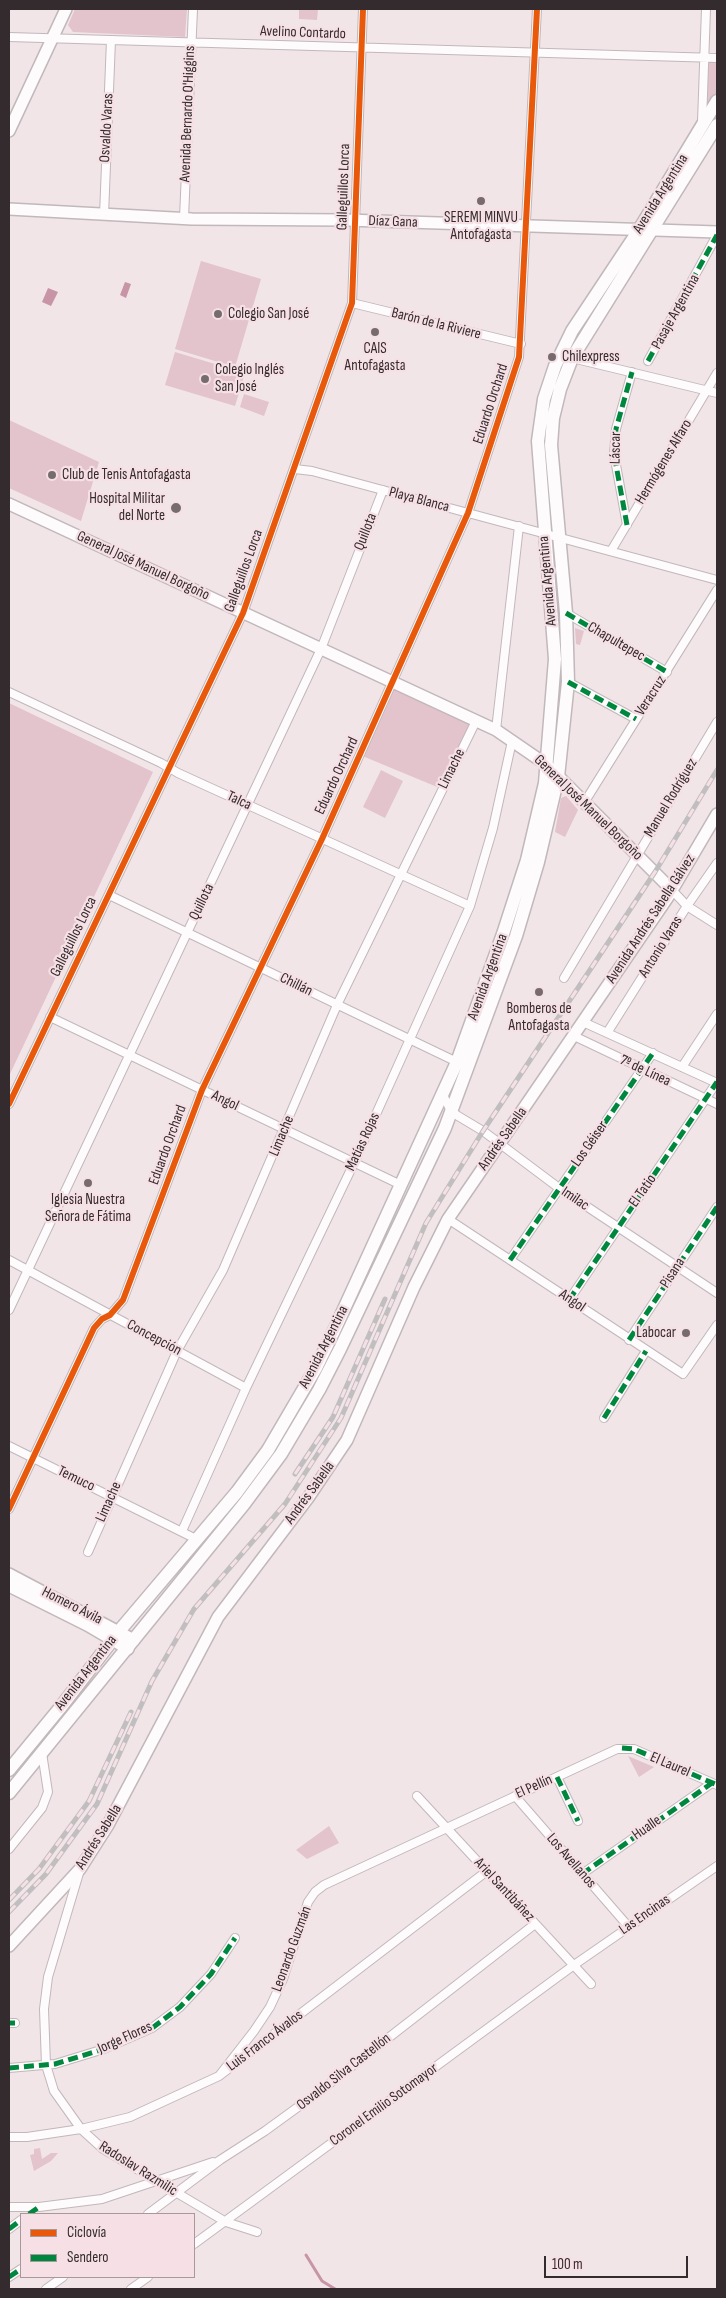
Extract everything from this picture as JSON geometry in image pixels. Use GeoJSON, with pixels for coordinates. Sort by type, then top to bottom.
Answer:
{"type":"FeatureCollection","features":[{"type":"Feature","properties":{"kind":"main road"},"geometry":{"type":"LineString","coordinates":[[9,131],[66,9]]}},
{"type":"Feature","properties":{"kind":"main road","name":"Avenida Argentina"},"geometry":{"type":"LineString","coordinates":[[9,1770],[13,1757],[253,1471],[292,1410],[333,1333],[457,1062],[503,934],[526,860],[545,783],[555,659],[538,441],[541,413],[549,382],[572,331],[639,230],[717,101]]}},
{"type":"Feature","properties":{"kind":"main road","name":"Avenida Argentina"},"geometry":{"type":"LineString","coordinates":[[9,1792],[260,1484],[301,1420],[340,1349],[423,1176],[451,1111],[516,936],[538,862],[558,777],[568,682],[566,613],[552,458],[552,431],[560,388],[572,358],[717,125]]}},
{"type":"Feature","properties":{"kind":"main road","name":"Díaz Gana"},"geometry":{"type":"LineString","coordinates":[[9,209],[184,218],[356,220],[653,230],[717,234]]}},
{"type":"Feature","properties":{"kind":"main road","name":"General José Manuel Borgoño"},"geometry":{"type":"LineString","coordinates":[[9,504],[496,730],[546,765],[672,890]]}},
{"type":"Feature","properties":{"kind":"main road","name":"Avenida Andrés Sabella Gálvez"},"geometry":{"type":"LineString","coordinates":[[583,1022],[672,890],[717,814]]}},
{"type":"Feature","properties":{"kind":"main road","name":"Andrés Sabella"},"geometry":{"type":"LineString","coordinates":[[9,1946],[80,1870],[124,1797],[189,1668],[218,1617],[308,1498],[347,1440],[414,1287],[448,1219],[583,1022]]}},
{"type":"Feature","properties":{"kind":"main road","name":"Homero Ávila"},"geometry":{"type":"LineString","coordinates":[[9,1574],[131,1644]]}},
{"type":"Feature","properties":{"kind":"main road","name":"Homero Ávila"},"geometry":{"type":"LineString","coordinates":[[9,1586],[116,1635]]}},
{"type":"Feature","properties":{"kind":"street","name":"Avenida Bernardo O'Higgins"},"geometry":{"type":"LineString","coordinates":[[184,218],[192,9]]}},
{"type":"Feature","properties":{"kind":"street","name":"Galleguillos Lorca"},"geometry":{"type":"LineString","coordinates":[[9,1104],[243,613],[352,303],[363,9]]}},
{"type":"Feature","properties":{"kind":"street","name":"Eduardo Orchard"},"geometry":{"type":"LineString","coordinates":[[9,1509],[94,1328],[102,1319],[110,1315],[123,1300],[202,1090],[322,839],[394,682],[468,513],[519,357],[521,344],[537,9]]}},
{"type":"Feature","properties":{"kind":"street"},"geometry":{"type":"LineString","coordinates":[[702,128],[706,9]]}},
{"type":"Feature","properties":{"kind":"street","name":"Avelino Contardo"},"geometry":{"type":"LineString","coordinates":[[9,37],[717,58]]}},
{"type":"Feature","properties":{"kind":"street","name":"Osvaldo Varas"},"geometry":{"type":"LineString","coordinates":[[104,215],[111,40]]}},
{"type":"Feature","properties":{"kind":"street","name":"Pasaje Argentina"},"geometry":{"type":"LineString","coordinates":[[648,361],[717,234]]}},
{"type":"Feature","properties":{"kind":"street","name":"Barón de la Riviere"},"geometry":{"type":"LineString","coordinates":[[352,303],[521,344]]}},
{"type":"Feature","properties":{"kind":"street"},"geometry":{"type":"LineString","coordinates":[[572,358],[717,393]]}},
{"type":"Feature","properties":{"kind":"street","name":"Láscar"},"geometry":{"type":"LineString","coordinates":[[627,525],[614,454],[616,429],[632,372]]}},
{"type":"Feature","properties":{"kind":"street","name":"Hermógenes Alfaro"},"geometry":{"type":"LineString","coordinates":[[612,551],[717,373]]}},
{"type":"Feature","properties":{"kind":"street","name":"Playa Blanca"},"geometry":{"type":"LineString","coordinates":[[295,469],[312,471],[717,580]]}},
{"type":"Feature","properties":{"kind":"street","name":"Quillota"},"geometry":{"type":"LineString","coordinates":[[9,1310],[321,649],[383,490]]}},
{"type":"Feature","properties":{"kind":"street"},"geometry":{"type":"LineString","coordinates":[[496,730],[519,526]]}},
{"type":"Feature","properties":{"kind":"street","name":"Veracruz"},"geometry":{"type":"LineString","coordinates":[[584,803],[717,590]]}},
{"type":"Feature","properties":{"kind":"street","name":"Chapultepec"},"geometry":{"type":"LineString","coordinates":[[566,613],[667,672]]}},
{"type":"Feature","properties":{"kind":"street"},"geometry":{"type":"LineString","coordinates":[[568,682],[636,719]]}},
{"type":"Feature","properties":{"kind":"street","name":"Talca"},"geometry":{"type":"LineString","coordinates":[[9,692],[248,805],[470,906]]}},
{"type":"Feature","properties":{"kind":"street","name":"Limache"},"geometry":{"type":"LineString","coordinates":[[88,1552],[111,1496],[177,1351],[223,1270],[285,1130],[337,1005],[476,721]]}},
{"type":"Feature","properties":{"kind":"street","name":"Manuel Rodríguez"},"geometry":{"type":"LineString","coordinates":[[564,978],[717,722]]}},
{"type":"Feature","properties":{"kind":"street","name":"Matías Rojas"},"geometry":{"type":"LineString","coordinates":[[182,1531],[246,1388],[354,1163],[470,906],[493,828],[512,741]]}},
{"type":"Feature","properties":{"kind":"street","name":"Antonio Varas"},"geometry":{"type":"LineString","coordinates":[[607,1033],[687,906],[717,863]]}},
{"type":"Feature","properties":{"kind":"street"},"geometry":{"type":"LineString","coordinates":[[672,890],[687,906],[717,925]]}},
{"type":"Feature","properties":{"kind":"street","name":"Chillán"},"geometry":{"type":"LineString","coordinates":[[108,895],[457,1062]]}},
{"type":"Feature","properties":{"kind":"street"},"geometry":{"type":"LineString","coordinates":[[682,1067],[717,1014]]}},
{"type":"Feature","properties":{"kind":"street","name":"Angol"},"geometry":{"type":"LineString","coordinates":[[50,1017],[401,1185]]}},
{"type":"Feature","properties":{"kind":"street"},"geometry":{"type":"LineString","coordinates":[[583,1022],[717,1082]]}},
{"type":"Feature","properties":{"kind":"street","name":"7º de Línea"},"geometry":{"type":"LineString","coordinates":[[574,1036],[642,1070],[717,1104]]}},
{"type":"Feature","properties":{"kind":"street","name":"Los Géiser"},"geometry":{"type":"LineString","coordinates":[[510,1260],[653,1053]]}},
{"type":"Feature","properties":{"kind":"street","name":"El Tatio"},"geometry":{"type":"LineString","coordinates":[[569,1300],[717,1082]]}},
{"type":"Feature","properties":{"kind":"street","name":"Imilac"},"geometry":{"type":"LineString","coordinates":[[443,1095],[451,1111],[500,1144],[559,1188],[676,1268],[717,1293]]}},
{"type":"Feature","properties":{"kind":"street","name":"Pisana"},"geometry":{"type":"LineString","coordinates":[[629,1340],[717,1207]]}},
{"type":"Feature","properties":{"kind":"street","name":"Angol"},"geometry":{"type":"LineString","coordinates":[[448,1219],[683,1374],[717,1325]]}},
{"type":"Feature","properties":{"kind":"street","name":"Concepción"},"geometry":{"type":"LineString","coordinates":[[9,1260],[246,1388]]}},
{"type":"Feature","properties":{"kind":"street"},"geometry":{"type":"LineString","coordinates":[[604,1418],[646,1351]]}},
{"type":"Feature","properties":{"kind":"street","name":"Temuco"},"geometry":{"type":"LineString","coordinates":[[9,1446],[196,1539]]}},
{"type":"Feature","properties":{"kind":"street","name":"El Pellín"},"geometry":{"type":"LineString","coordinates":[[446,1827],[622,1748]]}},
{"type":"Feature","properties":{"kind":"street","name":"El Laurel"},"geometry":{"type":"LineString","coordinates":[[622,1748],[634,1749],[715,1784]]}},
{"type":"Feature","properties":{"kind":"street"},"geometry":{"type":"LineString","coordinates":[[9,1849],[42,1808],[46,1800],[48,1792],[42,1753]]}},
{"type":"Feature","properties":{"kind":"street"},"geometry":{"type":"LineString","coordinates":[[557,1777],[578,1821]]}},
{"type":"Feature","properties":{"kind":"street","name":"Hualle"},"geometry":{"type":"LineString","coordinates":[[582,1874],[715,1784]]}},
{"type":"Feature","properties":{"kind":"street","name":"Ariel Santibáñez"},"geometry":{"type":"LineString","coordinates":[[416,1796],[591,1984]]}},
{"type":"Feature","properties":{"kind":"street","name":"Los Avellanos"},"geometry":{"type":"LineString","coordinates":[[515,1796],[628,1926]]}},
{"type":"Feature","properties":{"kind":"street","name":"Leonardo Guzmán"},"geometry":{"type":"LineString","coordinates":[[219,2076],[254,2031],[273,2001],[289,1963],[305,1908],[315,1892],[324,1885],[446,1827]]}},
{"type":"Feature","properties":{"kind":"street","name":"Las Encinas"},"geometry":{"type":"LineString","coordinates":[[574,1965],[717,1866]]}},
{"type":"Feature","properties":{"kind":"street","name":"Radoslav Razmilic"},"geometry":{"type":"LineString","coordinates":[[80,1870],[70,1898],[48,1977],[44,2009],[46,2065],[54,2091],[81,2129],[103,2149],[226,2222],[257,2232]]}},
{"type":"Feature","properties":{"kind":"street","name":"Luis Franco Ávalos"},"geometry":{"type":"LineString","coordinates":[[9,2136],[27,2136],[81,2129],[130,2118],[219,2076],[487,1871]]}},
{"type":"Feature","properties":{"kind":"street","name":"Osvaldo Silva Castellón"},"geometry":{"type":"LineString","coordinates":[[149,2213],[220,2160],[265,2132],[320,2091],[535,1924]]}},
{"type":"Feature","properties":{"kind":"street","name":"Jorge Flores"},"geometry":{"type":"LineString","coordinates":[[9,2068],[46,2065],[104,2049],[152,2028],[180,2008],[211,1974],[236,1938]]}},
{"type":"Feature","properties":{"kind":"street","name":"Coronel Emilio Sotomayor"},"geometry":{"type":"LineString","coordinates":[[195,2243],[574,1965]]}},
{"type":"Feature","properties":{"kind":"street"},"geometry":{"type":"LineString","coordinates":[[9,2207],[39,2207],[102,2199],[220,2160]]}},
{"type":"Feature","properties":{"kind":"street"},"geometry":{"type":"LineString","coordinates":[[30,2213],[39,2207]]}},
{"type":"Feature","properties":{"kind":"street"},"geometry":{"type":"LineString","coordinates":[[9,2229],[20,2221]]}},
{"type":"Feature","properties":{"kind":"street"},"geometry":{"type":"LineString","coordinates":[[9,2277],[20,2269]]}},
{"type":"Feature","properties":{"kind":"street"},"geometry":{"type":"LineString","coordinates":[[46,2289],[62,2278]]}},
{"type":"Feature","properties":{"kind":"street"},"geometry":{"type":"LineString","coordinates":[[131,2289],[147,2278]]}},
{"type":"Feature","properties":{"kind":"shaded area"},"geometry":{"type":"Polygon","coordinates":[[[75,9],[187,9],[185,37],[73,32],[68,25],[75,9]]]}},
{"type":"Feature","properties":{"kind":"shaded area"},"geometry":{"type":"Polygon","coordinates":[[[299,9],[318,9],[317,20],[299,19],[299,9]]]}},
{"type":"Feature","properties":{"kind":"shaded area"},"geometry":{"type":"Polygon","coordinates":[[[704,58],[717,58],[717,101],[702,128],[704,58]]]}},
{"type":"Feature","properties":{"kind":"shaded area","name":"Colegio San José"},"geometry":{"type":"Polygon","coordinates":[[[201,261],[261,279],[235,367],[175,349],[201,261]]]}},
{"type":"Feature","properties":{"kind":"shaded area"},"geometry":{"type":"Polygon","coordinates":[[[125,282],[131,284],[126,298],[120,295],[125,282]]]}},
{"type":"Feature","properties":{"kind":"shaded area"},"geometry":{"type":"Polygon","coordinates":[[[48,288],[58,292],[51,306],[42,302],[48,288]]]}},
{"type":"Feature","properties":{"kind":"shaded area","name":"Colegio Inglés San José"},"geometry":{"type":"Polygon","coordinates":[[[175,352],[245,373],[235,406],[165,385],[175,352]]]}},
{"type":"Feature","properties":{"kind":"shaded area"},"geometry":{"type":"Polygon","coordinates":[[[244,394],[269,402],[264,416],[240,407],[244,394]]]}},
{"type":"Feature","properties":{"kind":"shaded area","name":"Club de Tenis Antofagasta"},"geometry":{"type":"Polygon","coordinates":[[[9,420],[99,462],[81,521],[9,488],[9,420]]]}},
{"type":"Feature","properties":{"kind":"shaded area"},"geometry":{"type":"Polygon","coordinates":[[[575,628],[584,631],[580,645],[576,644],[575,628]]]}},
{"type":"Feature","properties":{"kind":"shaded area"},"geometry":{"type":"Polygon","coordinates":[[[394,682],[476,721],[442,789],[360,755],[394,682]]]}},
{"type":"Feature","properties":{"kind":"shaded area"},"geometry":{"type":"Polygon","coordinates":[[[9,703],[153,772],[9,1076],[9,703]]]}},
{"type":"Feature","properties":{"kind":"shaded area"},"geometry":{"type":"Polygon","coordinates":[[[381,770],[403,781],[385,818],[363,807],[381,770]]]}},
{"type":"Feature","properties":{"kind":"shaded area"},"geometry":{"type":"Polygon","coordinates":[[[566,796],[578,810],[565,837],[555,832],[561,798],[566,796]]]}},
{"type":"Feature","properties":{"kind":"shaded area"},"geometry":{"type":"Polygon","coordinates":[[[628,1756],[654,1767],[639,1777],[628,1756]]]}},
{"type":"Feature","properties":{"kind":"shaded area"},"geometry":{"type":"Polygon","coordinates":[[[329,1826],[339,1843],[307,1859],[296,1850],[329,1826]]]}},
{"type":"Feature","properties":{"kind":"shaded area"},"geometry":{"type":"Polygon","coordinates":[[[40,2148],[42,2159],[51,2153],[58,2153],[51,2161],[34,2171],[30,2155],[34,2154],[34,2149],[40,2148]]]}},
{"type":"Feature","properties":{"kind":"waterway"},"geometry":{"type":"LineString","coordinates":[[306,2255],[322,2281],[335,2289]]}},
{"type":"Feature","properties":{"kind":"railway"},"geometry":{"type":"LineString","coordinates":[[9,1912],[46,1874],[97,1804],[152,1681],[194,1609],[285,1504],[341,1418],[426,1223],[483,1131],[655,872],[717,770]]}},
{"type":"Feature","properties":{"kind":"railway"},"geometry":{"type":"LineString","coordinates":[[295,1474],[333,1417],[385,1299]]}},
{"type":"Feature","properties":{"kind":"railway"},"geometry":{"type":"LineString","coordinates":[[9,1900],[39,1869],[89,1801],[131,1712]]}},
{"type":"Feature","properties":{"kind":"marked path"},"geometry":{"type":"LineString","coordinates":[[648,361],[717,235]]}},
{"type":"Feature","properties":{"kind":"marked path"},"geometry":{"type":"LineString","coordinates":[[627,525],[614,454],[616,429],[632,372]]}},
{"type":"Feature","properties":{"kind":"marked path"},"geometry":{"type":"LineString","coordinates":[[566,613],[667,672]]}},
{"type":"Feature","properties":{"kind":"marked path"},"geometry":{"type":"LineString","coordinates":[[568,682],[636,719]]}},
{"type":"Feature","properties":{"kind":"marked path"},"geometry":{"type":"LineString","coordinates":[[510,1260],[653,1053]]}},
{"type":"Feature","properties":{"kind":"marked path"},"geometry":{"type":"LineString","coordinates":[[569,1300],[717,1082]]}},
{"type":"Feature","properties":{"kind":"marked path"},"geometry":{"type":"LineString","coordinates":[[629,1340],[717,1207]]}},
{"type":"Feature","properties":{"kind":"marked path"},"geometry":{"type":"LineString","coordinates":[[604,1418],[646,1351]]}},
{"type":"Feature","properties":{"kind":"marked path"},"geometry":{"type":"LineString","coordinates":[[622,1748],[634,1749],[715,1784]]}},
{"type":"Feature","properties":{"kind":"marked path"},"geometry":{"type":"LineString","coordinates":[[557,1777],[578,1821]]}},
{"type":"Feature","properties":{"kind":"marked path"},"geometry":{"type":"LineString","coordinates":[[582,1874],[712,1783]]}},
{"type":"Feature","properties":{"kind":"marked path"},"geometry":{"type":"LineString","coordinates":[[9,2068],[55,2064],[104,2049],[152,2028],[180,2007],[211,1974],[235,1938]]}},
{"type":"Feature","properties":{"kind":"marked path"},"geometry":{"type":"LineString","coordinates":[[9,2023],[15,2023]]}},
{"type":"Feature","properties":{"kind":"marked path"},"geometry":{"type":"LineString","coordinates":[[30,2213],[39,2207]]}},
{"type":"Feature","properties":{"kind":"marked path"},"geometry":{"type":"LineString","coordinates":[[9,2229],[20,2221]]}},
{"type":"Feature","properties":{"kind":"marked path"},"geometry":{"type":"LineString","coordinates":[[9,2277],[20,2270]]}},
{"type":"Feature","properties":{"kind":"cycle path"},"geometry":{"type":"LineString","coordinates":[[9,1104],[243,613],[352,303],[363,9]]}},
{"type":"Feature","properties":{"kind":"cycle path"},"geometry":{"type":"LineString","coordinates":[[9,1509],[94,1328],[102,1319],[110,1315],[123,1300],[202,1090],[322,839],[468,513],[519,357],[537,9]]}},
{"type":"Feature","properties":{"kind":"place","name":"SEREMI MINVU Antofagasta"},"geometry":{"type":"Point","coordinates":[481,201]}},
{"type":"Feature","properties":{"kind":"place","name":"Colegio San José"},"geometry":{"type":"Point","coordinates":[218,314]}},
{"type":"Feature","properties":{"kind":"place","name":"CAIS Antofagasta"},"geometry":{"type":"Point","coordinates":[375,332]}},
{"type":"Feature","properties":{"kind":"place","name":"Chilexpress"},"geometry":{"type":"Point","coordinates":[552,357]}},
{"type":"Feature","properties":{"kind":"place","name":"Colegio Inglés San José"},"geometry":{"type":"Point","coordinates":[205,379]}},
{"type":"Feature","properties":{"kind":"place","name":"Club de Tenis Antofagasta"},"geometry":{"type":"Point","coordinates":[52,475]}},
{"type":"Feature","properties":{"kind":"place","name":"Hospital Militar del Norte"},"geometry":{"type":"Point","coordinates":[176,508]}},
{"type":"Feature","properties":{"kind":"place","name":"Bomberos de Antofagasta"},"geometry":{"type":"Point","coordinates":[539,992]}},
{"type":"Feature","properties":{"kind":"place","name":"Iglesia Nuestra Señora de Fátima"},"geometry":{"type":"Point","coordinates":[88,1183]}},
{"type":"Feature","properties":{"kind":"place","name":"Labocar"},"geometry":{"type":"Point","coordinates":[686,1333]}}]}
